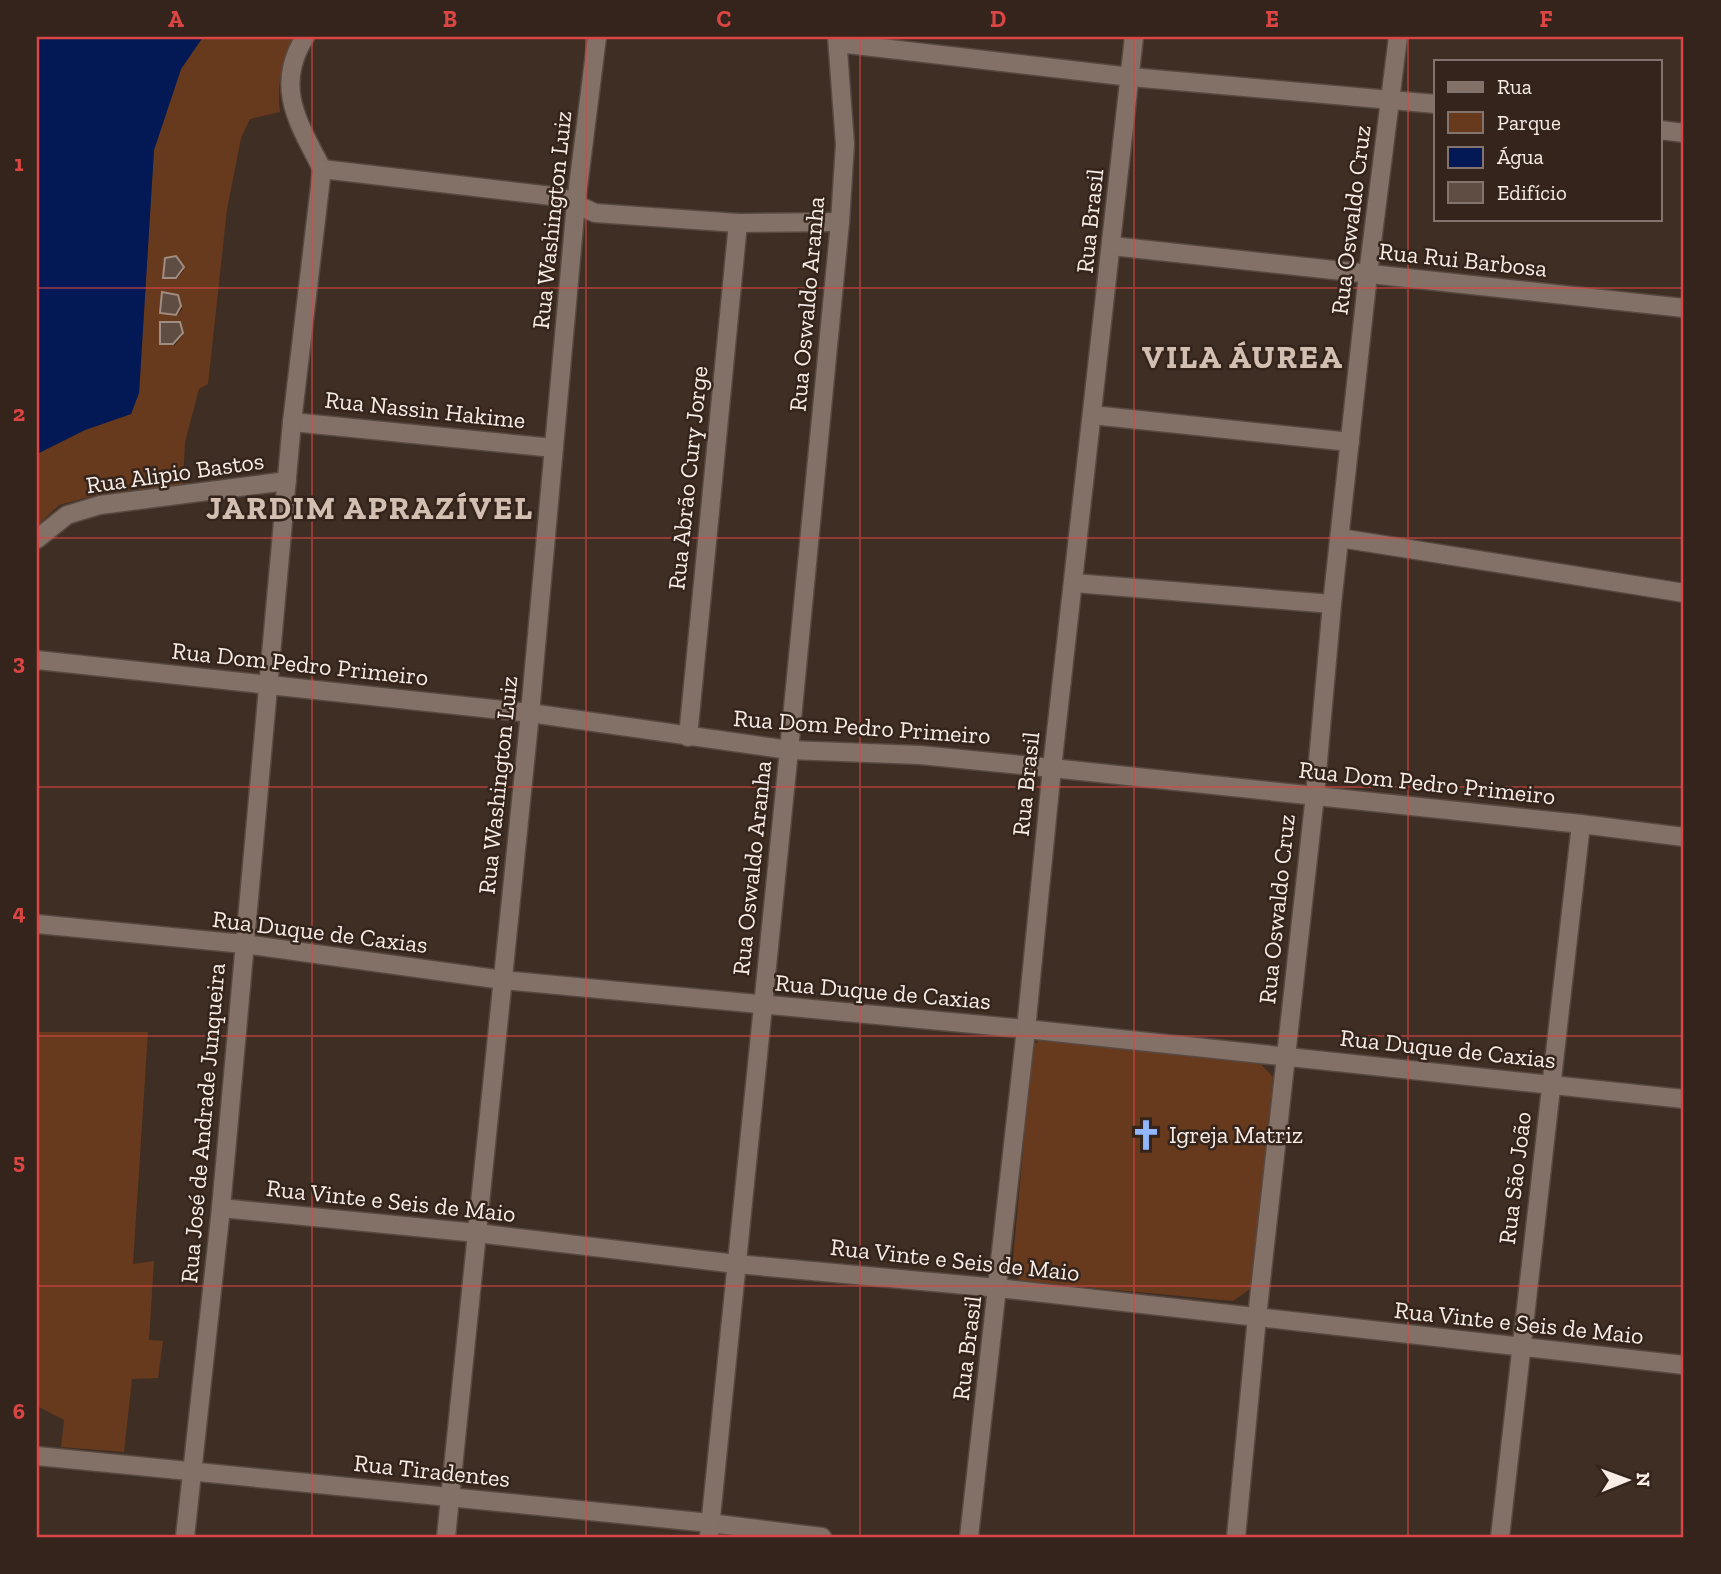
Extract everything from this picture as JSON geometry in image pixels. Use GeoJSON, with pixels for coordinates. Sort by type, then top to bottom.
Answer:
{"type":"FeatureCollection","features":[{"type":"Feature","properties":{"kind":"street"},"geometry":{"type":"LineString","coordinates":[[305,37],[293,62],[288,91],[298,121],[322,169],[560,197],[595,213],[738,223],[840,222]]}},
{"type":"Feature","properties":{"kind":"street","name":"Rua Washington Luiz"},"geometry":{"type":"LineString","coordinates":[[446,1537],[530,713],[576,203],[597,37]]}},
{"type":"Feature","properties":{"kind":"street","name":"Rua Brasil"},"geometry":{"type":"LineString","coordinates":[[969,1537],[1134,37]]}},
{"type":"Feature","properties":{"kind":"street","name":"Rua Oswaldo Cruz"},"geometry":{"type":"LineString","coordinates":[[1236,1537],[1257,1317],[1315,795],[1332,604],[1368,274],[1398,37]]}},
{"type":"Feature","properties":{"kind":"street"},"geometry":{"type":"LineString","coordinates":[[837,40],[1131,77],[1434,104]]}},
{"type":"Feature","properties":{"kind":"street","name":"Rua Oswaldo Aranha"},"geometry":{"type":"LineString","coordinates":[[709,1530],[840,222],[845,144],[837,40]]}},
{"type":"Feature","properties":{"kind":"street"},"geometry":{"type":"LineString","coordinates":[[1662,130],[1684,133]]}},
{"type":"Feature","properties":{"kind":"street","name":"Rua José de Andrade Junqueira"},"geometry":{"type":"LineString","coordinates":[[185,1537],[220,1208],[292,422],[322,169]]}},
{"type":"Feature","properties":{"kind":"street","name":"Rua Abrão Cury Jorge"},"geometry":{"type":"LineString","coordinates":[[688,737],[738,223]]}},
{"type":"Feature","properties":{"kind":"street","name":"Rua Rui Barbosa"},"geometry":{"type":"LineString","coordinates":[[1112,246],[1684,308]]}},
{"type":"Feature","properties":{"kind":"street"},"geometry":{"type":"LineString","coordinates":[[1092,415],[1350,442]]}},
{"type":"Feature","properties":{"kind":"street","name":"Rua Nassin Hakime"},"geometry":{"type":"LineString","coordinates":[[292,422],[554,448]]}},
{"type":"Feature","properties":{"kind":"street","name":"Rua Alipio Bastos"},"geometry":{"type":"LineString","coordinates":[[37,539],[67,515],[100,505],[287,481]]}},
{"type":"Feature","properties":{"kind":"street"},"geometry":{"type":"LineString","coordinates":[[1340,538],[1684,593]]}},
{"type":"Feature","properties":{"kind":"street"},"geometry":{"type":"LineString","coordinates":[[1074,583],[1332,604]]}},
{"type":"Feature","properties":{"kind":"street","name":"Rua Dom Pedro Primeiro"},"geometry":{"type":"LineString","coordinates":[[37,660],[530,713],[789,750],[920,755],[1315,795],[1684,837]]}},
{"type":"Feature","properties":{"kind":"street","name":"Rua São João"},"geometry":{"type":"LineString","coordinates":[[1500,1537],[1581,824]]}},
{"type":"Feature","properties":{"kind":"street","name":"Rua Duque de Caxias"},"geometry":{"type":"LineString","coordinates":[[37,924],[244,944],[503,980],[1026,1029],[1684,1099]]}},
{"type":"Feature","properties":{"kind":"street","name":"Rua Vinte e Seis de Maio"},"geometry":{"type":"LineString","coordinates":[[220,1208],[477,1233],[736,1264],[998,1288],[1684,1365]]}},
{"type":"Feature","properties":{"kind":"street","name":"Rua Tiradentes"},"geometry":{"type":"LineString","coordinates":[[37,1457],[192,1470],[450,1498],[709,1530],[822,1537]]}},
{"type":"Feature","properties":{"kind":"green space"},"geometry":{"type":"Polygon","coordinates":[[[203,37],[293,37],[281,74],[280,112],[250,119],[241,138],[227,209],[208,384],[199,389],[185,442],[183,484],[100,494],[59,505],[37,526],[37,454],[85,430],[131,414],[139,393],[154,150],[181,69],[203,37]],[[162,293],[160,313],[176,315],[181,306],[178,295],[162,293]]]}},
{"type":"Feature","properties":{"kind":"green space"},"geometry":{"type":"Polygon","coordinates":[[[37,1032],[148,1032],[133,1264],[154,1261],[149,1340],[163,1341],[158,1378],[132,1379],[124,1452],[61,1447],[64,1420],[37,1406],[37,1032]]]}},
{"type":"Feature","properties":{"kind":"green space"},"geometry":{"type":"Polygon","coordinates":[[[1044,1037],[1259,1062],[1273,1077],[1253,1287],[1233,1301],[1020,1281],[1012,1269],[1033,1045],[1044,1037]]]}},
{"type":"Feature","properties":{"kind":"water"},"geometry":{"type":"Polygon","coordinates":[[[37,37],[203,37],[181,69],[154,150],[139,393],[131,414],[85,430],[37,454],[37,37]]]}},
{"type":"Feature","properties":{"kind":"building"},"geometry":{"type":"Polygon","coordinates":[[[176,256],[184,267],[176,278],[163,278],[165,258],[176,256]]]}},
{"type":"Feature","properties":{"kind":"building"},"geometry":{"type":"Polygon","coordinates":[[[162,292],[178,295],[181,306],[176,315],[160,313],[162,292]]]}},
{"type":"Feature","properties":{"kind":"building"},"geometry":{"type":"Polygon","coordinates":[[[160,322],[180,322],[183,333],[173,344],[160,344],[160,322]]]}},
{"type":"Feature","properties":{"kind":"place","name":"Igreja Matriz"},"geometry":{"type":"Point","coordinates":[1146,1135]}},
{"type":"Feature","properties":{"kind":"district","name":"VILA ÁUREA"},"geometry":{"type":"Point","coordinates":[1243,357]}},
{"type":"Feature","properties":{"kind":"district","name":"JARDIM APRAZÍVEL"},"geometry":{"type":"Point","coordinates":[370,508]}}]}
